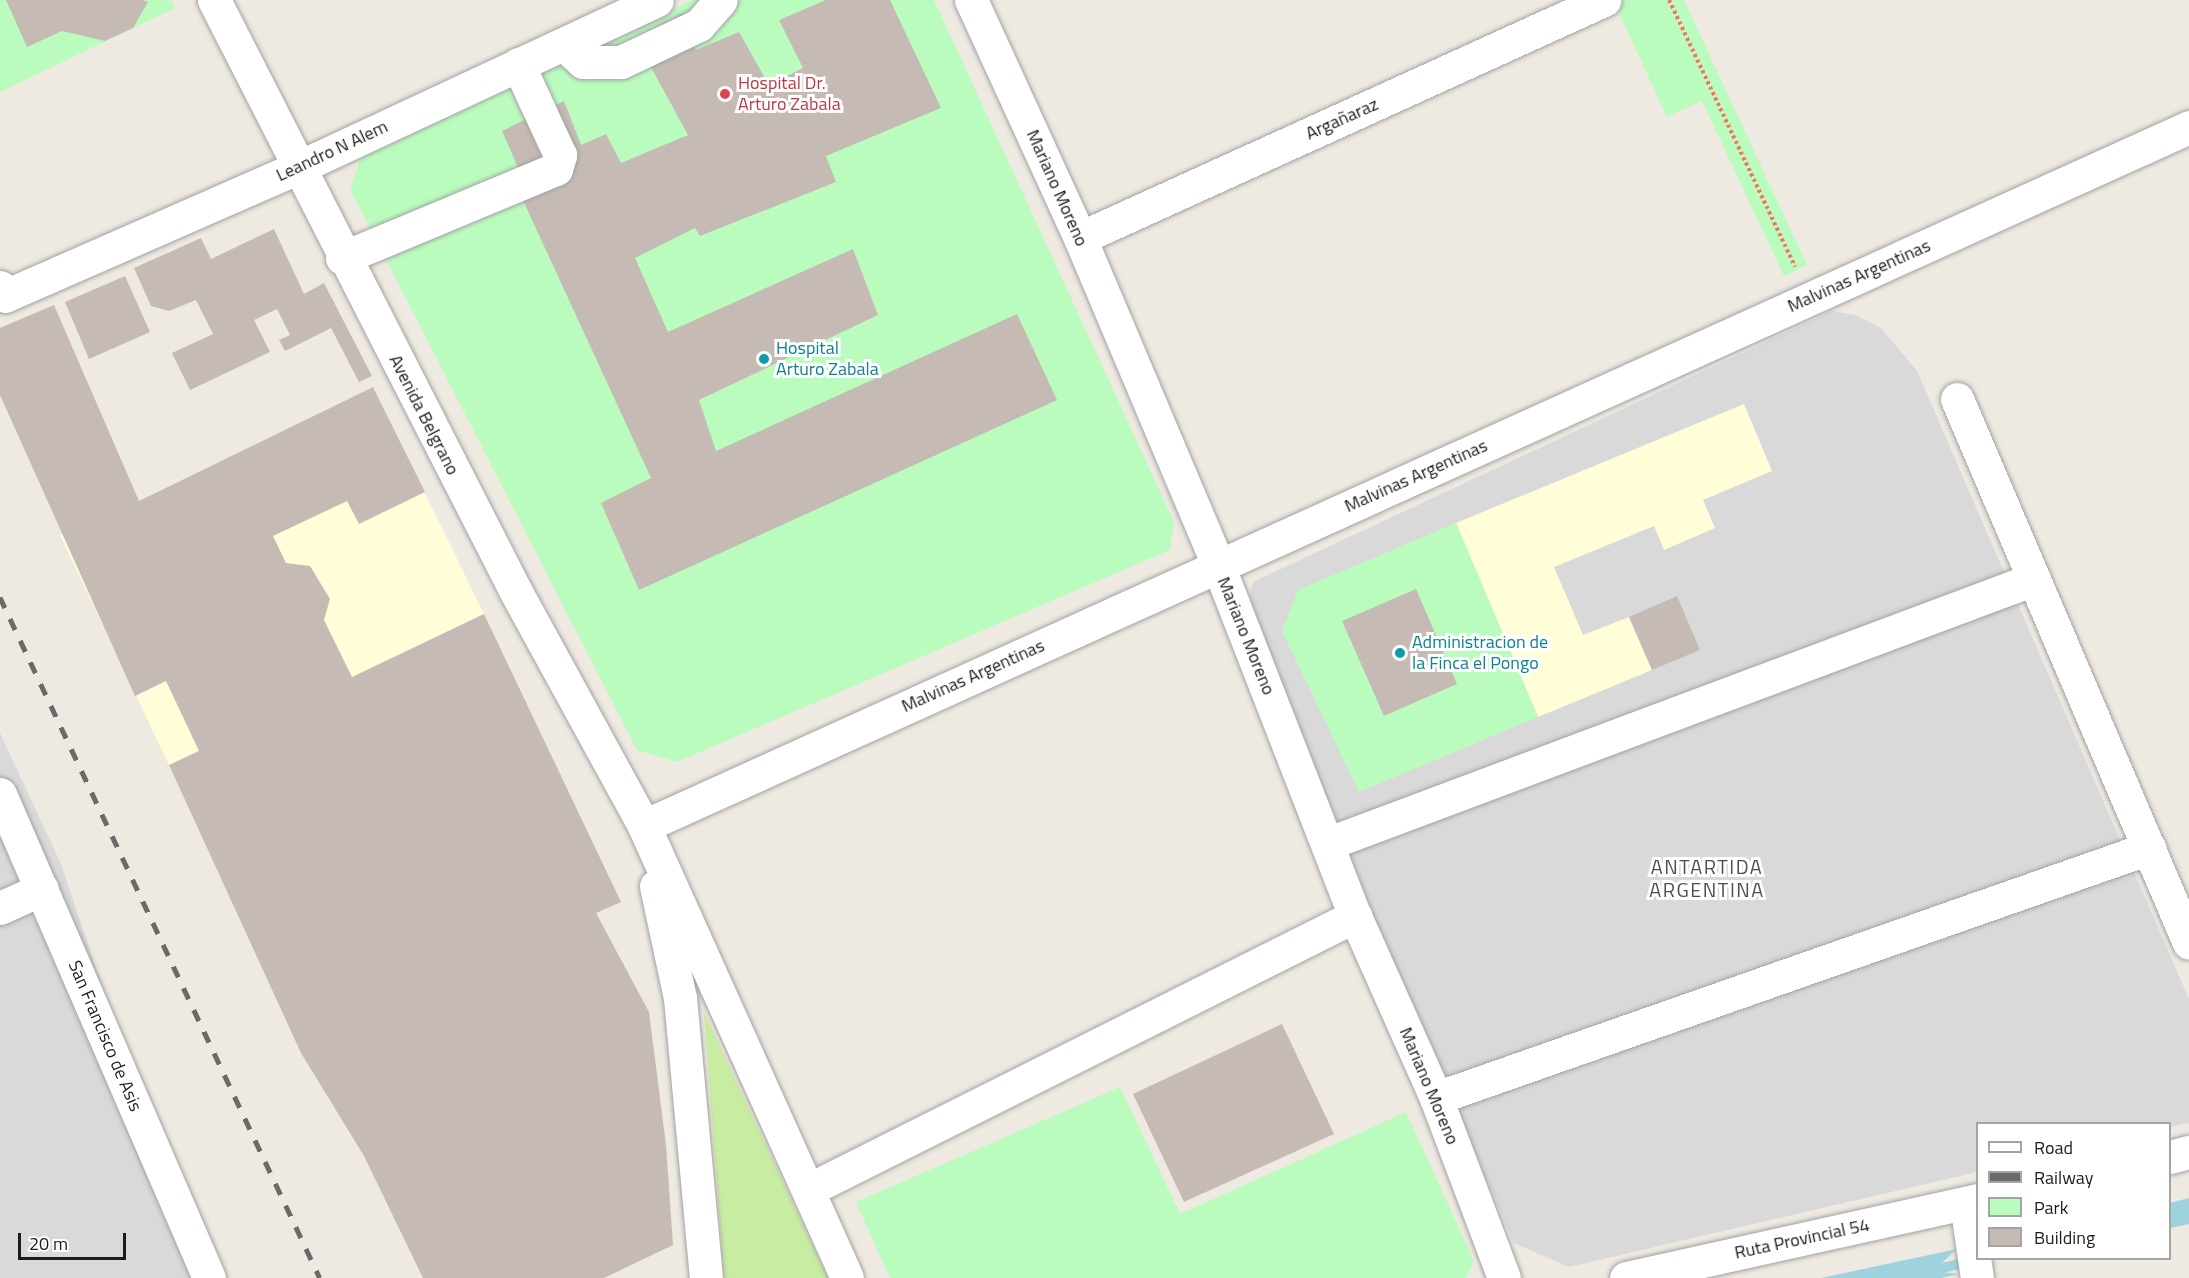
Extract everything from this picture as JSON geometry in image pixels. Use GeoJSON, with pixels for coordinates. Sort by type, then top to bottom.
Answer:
{"type":"FeatureCollection","features":[{"type":"Feature","properties":{"kind":"street","name":"Avenida Belgrano"},"geometry":{"type":"LineString","coordinates":[[214,0],[342,258],[516,592],[644,826]]}},
{"type":"Feature","properties":{"kind":"street","name":"Leandro N Alem"},"geometry":{"type":"LineString","coordinates":[[2,292],[297,168],[657,0]]}},
{"type":"Feature","properties":{"kind":"street"},"geometry":{"type":"LineString","coordinates":[[563,44],[583,62],[621,62],[699,25],[721,0]]}},
{"type":"Feature","properties":{"kind":"street","name":"Mariano Moreno"},"geometry":{"type":"LineString","coordinates":[[971,0],[1080,238],[1218,565],[1329,843],[1355,916],[1436,1098],[1504,1278]]}},
{"type":"Feature","properties":{"kind":"street","name":"Argañaraz"},"geometry":{"type":"LineString","coordinates":[[1080,238],[1604,0]]}},
{"type":"Feature","properties":{"kind":"street"},"geometry":{"type":"LineString","coordinates":[[342,258],[556,169],[560,155],[518,64]]}},
{"type":"Feature","properties":{"kind":"street","name":"Malvinas Argentinas"},"geometry":{"type":"LineString","coordinates":[[644,826],[2189,127]]}},
{"type":"Feature","properties":{"kind":"street"},"geometry":{"type":"LineString","coordinates":[[1958,399],[2189,943]]}},
{"type":"Feature","properties":{"kind":"street"},"geometry":{"type":"LineString","coordinates":[[1329,843],[2034,579]]}},
{"type":"Feature","properties":{"kind":"street","name":"San Francisco de Asis"},"geometry":{"type":"LineString","coordinates":[[0,794],[209,1278]]}},
{"type":"Feature","properties":{"kind":"street"},"geometry":{"type":"LineString","coordinates":[[644,826],[810,1189],[847,1278]]}},
{"type":"Feature","properties":{"kind":"street"},"geometry":{"type":"LineString","coordinates":[[644,826],[680,998],[706,1278]]}},
{"type":"Feature","properties":{"kind":"street"},"geometry":{"type":"LineString","coordinates":[[1436,1098],[2149,848]]}},
{"type":"Feature","properties":{"kind":"street"},"geometry":{"type":"LineString","coordinates":[[0,908],[42,889]]}},
{"type":"Feature","properties":{"kind":"street"},"geometry":{"type":"LineString","coordinates":[[810,1189],[1355,916]]}},
{"type":"Feature","properties":{"kind":"street"},"geometry":{"type":"LineString","coordinates":[[2171,1156],[2189,1152]]}},
{"type":"Feature","properties":{"kind":"street"},"geometry":{"type":"LineString","coordinates":[[1972,1202],[1970,1236],[1977,1278]]}},
{"type":"Feature","properties":{"kind":"street","name":"Ruta Provincial 54"},"geometry":{"type":"LineString","coordinates":[[1626,1278],[1972,1202]]}},
{"type":"Feature","properties":{"kind":"path"},"geometry":{"type":"LineString","coordinates":[[1669,0],[1809,298]]}},
{"type":"Feature","properties":{"kind":"shaded area","name":"ANTARTIDA ARGENTINA"},"geometry":{"type":"Polygon","coordinates":[[[1832,311],[1855,315],[1881,328],[1917,371],[2189,999],[2189,1123],[2171,1127],[2171,1122],[1976,1122],[1976,1172],[1569,1267],[1514,1243],[1372,919],[1253,611],[1250,595],[1253,582],[1832,311]]]}},
{"type":"Feature","properties":{"kind":"shaded area"},"geometry":{"type":"Polygon","coordinates":[[[373,387],[484,614],[169,765],[60,535],[139,501],[373,387]]]}},
{"type":"Feature","properties":{"kind":"shaded area"},"geometry":{"type":"Polygon","coordinates":[[[1744,404],[1772,471],[1703,500],[1715,528],[1664,550],[1654,526],[1554,567],[1583,635],[1629,617],[1652,670],[1538,717],[1456,523],[1744,404]]]}},
{"type":"Feature","properties":{"kind":"shaded area"},"geometry":{"type":"Polygon","coordinates":[[[0,733],[61,864],[200,1278],[0,1278],[0,733]]]}},
{"type":"Feature","properties":{"kind":"green space"},"geometry":{"type":"Polygon","coordinates":[[[0,0],[171,0],[175,8],[0,92],[0,0]]]}},
{"type":"Feature","properties":{"kind":"green space"},"geometry":{"type":"Polygon","coordinates":[[[693,0],[934,0],[1174,522],[1170,550],[677,762],[637,750],[350,189],[362,155],[693,0]]]}},
{"type":"Feature","properties":{"kind":"green space"},"geometry":{"type":"Polygon","coordinates":[[[1613,0],[1684,0],[1807,265],[1784,276],[1702,101],[1667,117],[1613,0]]]}},
{"type":"Feature","properties":{"kind":"green space"},"geometry":{"type":"Polygon","coordinates":[[[1456,523],[1538,717],[1359,792],[1282,631],[1298,590],[1456,523]]]}},
{"type":"Feature","properties":{"kind":"green space"},"geometry":{"type":"Polygon","coordinates":[[[704,1012],[828,1278],[724,1278],[704,1012]]]}},
{"type":"Feature","properties":{"kind":"green space"},"geometry":{"type":"Polygon","coordinates":[[[1120,1087],[1180,1214],[1406,1112],[1474,1261],[1466,1278],[890,1278],[856,1202],[1120,1087]]]}},
{"type":"Feature","properties":{"kind":"water"},"geometry":{"type":"Polygon","coordinates":[[[2189,1198],[2189,1224],[2171,1228],[2171,1203],[2189,1198]]]}},
{"type":"Feature","properties":{"kind":"water"},"geometry":{"type":"Polygon","coordinates":[[[1957,1249],[1933,1271],[1959,1274],[1942,1278],[1821,1278],[1957,1249]]]}},
{"type":"Feature","properties":{"kind":"building"},"geometry":{"type":"Polygon","coordinates":[[[6,0],[142,0],[148,2],[133,28],[105,41],[62,31],[27,47],[6,0]]]}},
{"type":"Feature","properties":{"kind":"building"},"geometry":{"type":"Polygon","coordinates":[[[826,0],[890,0],[941,108],[826,156],[836,182],[700,236],[695,228],[635,258],[668,332],[853,249],[878,315],[699,400],[716,451],[1017,314],[1057,400],[639,590],[601,503],[651,478],[515,183],[524,181],[502,131],[564,101],[581,145],[606,134],[621,163],[688,135],[635,38],[683,13],[696,50],[739,32],[769,85],[803,68],[779,20],[826,0]]]}},
{"type":"Feature","properties":{"kind":"building"},"geometry":{"type":"Polygon","coordinates":[[[274,229],[304,294],[324,283],[372,376],[359,382],[331,328],[285,351],[279,340],[290,335],[277,309],[254,320],[270,352],[190,390],[172,353],[213,334],[196,300],[169,311],[151,306],[134,268],[201,238],[211,259],[274,229]]]}},
{"type":"Feature","properties":{"kind":"building"},"geometry":{"type":"Polygon","coordinates":[[[125,276],[150,332],[89,359],[65,302],[125,276]]]}},
{"type":"Feature","properties":{"kind":"building"},"geometry":{"type":"Polygon","coordinates":[[[54,305],[139,501],[373,387],[425,492],[359,524],[347,501],[273,536],[286,563],[310,566],[330,599],[324,620],[352,677],[484,614],[621,902],[596,913],[649,1012],[666,1145],[673,1245],[604,1278],[423,1278],[364,1156],[301,1053],[169,765],[199,751],[166,681],[135,696],[0,395],[0,328],[54,305]]]}},
{"type":"Feature","properties":{"kind":"building","name":"Administracion de la Finca el Pongo"},"geometry":{"type":"Polygon","coordinates":[[[1416,589],[1457,684],[1384,716],[1342,621],[1416,589]]]}},
{"type":"Feature","properties":{"kind":"building"},"geometry":{"type":"Polygon","coordinates":[[[1677,596],[1700,650],[1652,670],[1629,617],[1677,596]]]}},
{"type":"Feature","properties":{"kind":"building"},"geometry":{"type":"Polygon","coordinates":[[[1282,1024],[1334,1134],[1184,1202],[1133,1094],[1282,1024]]]}},
{"type":"Feature","properties":{"kind":"waterway"},"geometry":{"type":"LineString","coordinates":[[1899,1278],[1972,1261]]}},
{"type":"Feature","properties":{"kind":"railway"},"geometry":{"type":"LineString","coordinates":[[0,597],[320,1278]]}},
{"type":"Feature","properties":{"kind":"place","name":"Hospital Dr. Arturo Zabala"},"geometry":{"type":"Point","coordinates":[725,94]}},
{"type":"Feature","properties":{"kind":"place","name":"Hospital Arturo Zabala"},"geometry":{"type":"Point","coordinates":[764,359]}},
{"type":"Feature","properties":{"kind":"place","name":"Administracion de la Finca el Pongo"},"geometry":{"type":"Point","coordinates":[1400,653]}},
{"type":"Feature","properties":{"kind":"district","name":"ANTARTIDA ARGENTINA"},"geometry":{"type":"Point","coordinates":[1707,878]}}]}
